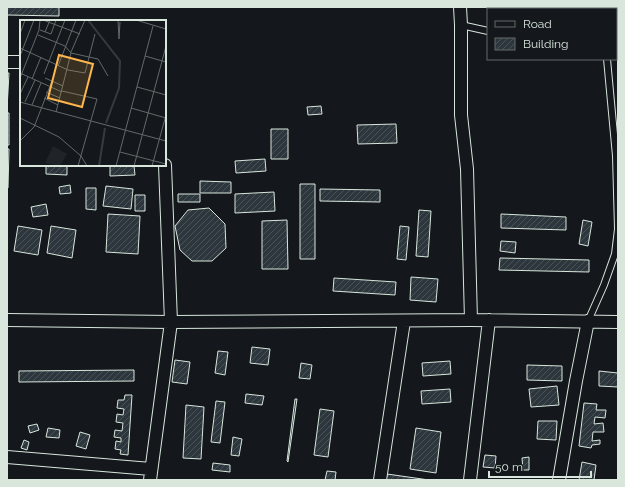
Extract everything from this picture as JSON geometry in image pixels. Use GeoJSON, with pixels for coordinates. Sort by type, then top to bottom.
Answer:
{"type":"FeatureCollection","features":[{"type":"Feature","properties":{"kind":"street"},"geometry":{"type":"LineString","coordinates":[[460,7],[460,115],[467,169],[471,320]]}},
{"type":"Feature","properties":{"kind":"street"},"geometry":{"type":"LineString","coordinates":[[7,62],[20,62]]}},
{"type":"Feature","properties":{"kind":"street"},"geometry":{"type":"LineString","coordinates":[[7,457],[150,475],[171,322],[165,166]]}},
{"type":"Feature","properties":{"kind":"street"},"geometry":{"type":"LineString","coordinates":[[7,320],[171,322],[489,320],[618,322]]}},
{"type":"Feature","properties":{"kind":"street"},"geometry":{"type":"LineString","coordinates":[[470,480],[489,320]]}},
{"type":"Feature","properties":{"kind":"street"},"geometry":{"type":"LineString","coordinates":[[380,480],[404,321]]}},
{"type":"Feature","properties":{"kind":"street"},"geometry":{"type":"LineString","coordinates":[[559,480],[588,322]]}},
{"type":"Feature","properties":{"kind":"lane"},"geometry":{"type":"LineString","coordinates":[[461,25],[487,31]]}},
{"type":"Feature","properties":{"kind":"lane"},"geometry":{"type":"LineString","coordinates":[[588,322],[604,285],[615,254],[618,229],[617,156],[607,60]]}},
{"type":"Feature","properties":{"kind":"building"},"geometry":{"type":"Polygon","coordinates":[[[7,7],[59,7],[59,16],[7,15],[7,7]]]}},
{"type":"Feature","properties":{"kind":"building"},"geometry":{"type":"Polygon","coordinates":[[[498,7],[512,7],[512,8],[498,7]]]}},
{"type":"Feature","properties":{"kind":"building"},"geometry":{"type":"Polygon","coordinates":[[[549,7],[564,7],[564,8],[549,7]]]}},
{"type":"Feature","properties":{"kind":"building"},"geometry":{"type":"Polygon","coordinates":[[[7,73],[9,73],[7,109],[7,73]]]}},
{"type":"Feature","properties":{"kind":"building"},"geometry":{"type":"Polygon","coordinates":[[[321,106],[322,114],[308,115],[307,107],[321,106]]]}},
{"type":"Feature","properties":{"kind":"building"},"geometry":{"type":"Polygon","coordinates":[[[7,113],[9,113],[9,145],[7,145],[7,113]]]}},
{"type":"Feature","properties":{"kind":"building"},"geometry":{"type":"Polygon","coordinates":[[[396,124],[397,143],[358,144],[357,125],[396,124]]]}},
{"type":"Feature","properties":{"kind":"building"},"geometry":{"type":"Polygon","coordinates":[[[271,129],[288,129],[288,159],[271,159],[271,129]]]}},
{"type":"Feature","properties":{"kind":"building"},"geometry":{"type":"Polygon","coordinates":[[[7,149],[9,149],[8,188],[7,188],[7,149]]]}},
{"type":"Feature","properties":{"kind":"building"},"geometry":{"type":"Polygon","coordinates":[[[265,159],[266,171],[236,173],[235,161],[265,159]]]}},
{"type":"Feature","properties":{"kind":"building"},"geometry":{"type":"Polygon","coordinates":[[[46,166],[67,166],[67,175],[46,174],[46,166]]]}},
{"type":"Feature","properties":{"kind":"building"},"geometry":{"type":"Polygon","coordinates":[[[110,166],[134,166],[135,175],[110,176],[110,166]]]}},
{"type":"Feature","properties":{"kind":"building"},"geometry":{"type":"Polygon","coordinates":[[[200,181],[231,182],[231,193],[200,193],[200,181]]]}},
{"type":"Feature","properties":{"kind":"building"},"geometry":{"type":"Polygon","coordinates":[[[300,184],[315,184],[315,259],[300,259],[300,184]]]}},
{"type":"Feature","properties":{"kind":"building"},"geometry":{"type":"Polygon","coordinates":[[[70,185],[71,193],[60,194],[59,187],[70,185]]]}},
{"type":"Feature","properties":{"kind":"building"},"geometry":{"type":"Polygon","coordinates":[[[106,186],[133,189],[131,209],[103,206],[106,186]]]}},
{"type":"Feature","properties":{"kind":"building"},"geometry":{"type":"Polygon","coordinates":[[[86,188],[96,188],[96,210],[86,209],[86,188]]]}},
{"type":"Feature","properties":{"kind":"building"},"geometry":{"type":"Polygon","coordinates":[[[320,189],[380,190],[380,202],[320,201],[320,189]]]}},
{"type":"Feature","properties":{"kind":"building"},"geometry":{"type":"Polygon","coordinates":[[[274,192],[275,211],[235,213],[235,194],[274,192]]]}},
{"type":"Feature","properties":{"kind":"building"},"geometry":{"type":"Polygon","coordinates":[[[178,194],[200,194],[200,202],[178,202],[178,194]]]}},
{"type":"Feature","properties":{"kind":"building"},"geometry":{"type":"Polygon","coordinates":[[[135,195],[145,195],[145,211],[135,211],[135,195]]]}},
{"type":"Feature","properties":{"kind":"building"},"geometry":{"type":"Polygon","coordinates":[[[46,204],[48,215],[33,217],[31,207],[46,204]]]}},
{"type":"Feature","properties":{"kind":"building"},"geometry":{"type":"Polygon","coordinates":[[[209,208],[225,224],[226,248],[212,261],[192,261],[180,250],[175,226],[188,210],[209,208]]]}},
{"type":"Feature","properties":{"kind":"building"},"geometry":{"type":"Polygon","coordinates":[[[419,210],[431,211],[428,257],[416,256],[419,210]]]}},
{"type":"Feature","properties":{"kind":"building"},"geometry":{"type":"Polygon","coordinates":[[[108,214],[140,216],[138,254],[106,252],[108,214]]]}},
{"type":"Feature","properties":{"kind":"building"},"geometry":{"type":"Polygon","coordinates":[[[501,214],[566,217],[566,230],[501,228],[501,214]]]}},
{"type":"Feature","properties":{"kind":"building"},"geometry":{"type":"Polygon","coordinates":[[[287,220],[288,269],[262,269],[262,221],[287,220]]]}},
{"type":"Feature","properties":{"kind":"building"},"geometry":{"type":"Polygon","coordinates":[[[583,220],[592,222],[588,246],[579,244],[583,220]]]}},
{"type":"Feature","properties":{"kind":"building"},"geometry":{"type":"Polygon","coordinates":[[[18,226],[42,230],[38,255],[14,251],[18,226]]]}},
{"type":"Feature","properties":{"kind":"building"},"geometry":{"type":"Polygon","coordinates":[[[51,226],[76,230],[72,258],[47,253],[51,226]]]}},
{"type":"Feature","properties":{"kind":"building"},"geometry":{"type":"Polygon","coordinates":[[[400,226],[409,227],[406,260],[397,259],[400,226]]]}},
{"type":"Feature","properties":{"kind":"building"},"geometry":{"type":"Polygon","coordinates":[[[501,241],[516,242],[515,253],[500,251],[501,241]]]}},
{"type":"Feature","properties":{"kind":"building"},"geometry":{"type":"Polygon","coordinates":[[[500,258],[589,260],[589,272],[499,270],[500,258]]]}},
{"type":"Feature","properties":{"kind":"building"},"geometry":{"type":"Polygon","coordinates":[[[411,277],[438,279],[436,302],[410,300],[411,277]]]}},
{"type":"Feature","properties":{"kind":"building"},"geometry":{"type":"Polygon","coordinates":[[[334,278],[396,282],[395,295],[333,291],[334,278]]]}},
{"type":"Feature","properties":{"kind":"building"},"geometry":{"type":"Polygon","coordinates":[[[252,347],[270,349],[268,365],[250,363],[252,347]]]}},
{"type":"Feature","properties":{"kind":"building"},"geometry":{"type":"Polygon","coordinates":[[[218,351],[228,352],[225,375],[215,373],[218,351]]]}},
{"type":"Feature","properties":{"kind":"building"},"geometry":{"type":"Polygon","coordinates":[[[175,360],[190,362],[187,384],[172,382],[175,360]]]}},
{"type":"Feature","properties":{"kind":"building"},"geometry":{"type":"Polygon","coordinates":[[[450,361],[451,374],[423,376],[422,363],[450,361]]]}},
{"type":"Feature","properties":{"kind":"building"},"geometry":{"type":"Polygon","coordinates":[[[301,363],[312,365],[310,379],[299,378],[301,363]]]}},
{"type":"Feature","properties":{"kind":"building"},"geometry":{"type":"Polygon","coordinates":[[[527,365],[562,366],[562,381],[527,380],[527,365]]]}},
{"type":"Feature","properties":{"kind":"building"},"geometry":{"type":"Polygon","coordinates":[[[134,370],[134,381],[19,382],[19,371],[134,370]]]}},
{"type":"Feature","properties":{"kind":"building"},"geometry":{"type":"Polygon","coordinates":[[[599,371],[618,373],[618,387],[599,386],[599,371]]]}},
{"type":"Feature","properties":{"kind":"building"},"geometry":{"type":"Polygon","coordinates":[[[557,386],[559,405],[531,407],[529,389],[557,386]]]}},
{"type":"Feature","properties":{"kind":"building"},"geometry":{"type":"Polygon","coordinates":[[[450,389],[451,402],[422,404],[421,391],[450,389]]]}},
{"type":"Feature","properties":{"kind":"building"},"geometry":{"type":"Polygon","coordinates":[[[246,394],[264,396],[262,405],[245,403],[246,394]]]}},
{"type":"Feature","properties":{"kind":"building"},"geometry":{"type":"Polygon","coordinates":[[[125,395],[132,395],[128,455],[120,454],[121,450],[115,449],[116,441],[121,442],[121,438],[114,437],[115,430],[122,431],[123,423],[116,422],[117,414],[123,415],[124,409],[117,408],[118,400],[124,400],[125,395]]]}},
{"type":"Feature","properties":{"kind":"building"},"geometry":{"type":"Polygon","coordinates":[[[295,399],[297,399],[288,462],[287,461],[295,399]]]}},
{"type":"Feature","properties":{"kind":"building"},"geometry":{"type":"Polygon","coordinates":[[[216,401],[225,402],[220,443],[211,442],[216,401]]]}},
{"type":"Feature","properties":{"kind":"building"},"geometry":{"type":"Polygon","coordinates":[[[584,403],[597,404],[596,410],[606,410],[605,418],[595,417],[594,424],[603,423],[604,432],[593,432],[592,441],[600,440],[600,444],[592,445],[591,448],[579,446],[584,403]]]}},
{"type":"Feature","properties":{"kind":"building"},"geometry":{"type":"Polygon","coordinates":[[[186,405],[204,407],[201,459],[183,458],[186,405]]]}},
{"type":"Feature","properties":{"kind":"building"},"geometry":{"type":"Polygon","coordinates":[[[320,409],[334,411],[328,457],[314,455],[320,409]]]}},
{"type":"Feature","properties":{"kind":"building"},"geometry":{"type":"Polygon","coordinates":[[[538,421],[557,421],[556,440],[537,439],[538,421]]]}},
{"type":"Feature","properties":{"kind":"building"},"geometry":{"type":"Polygon","coordinates":[[[37,424],[39,430],[30,433],[28,426],[37,424]]]}},
{"type":"Feature","properties":{"kind":"building"},"geometry":{"type":"Polygon","coordinates":[[[48,428],[60,430],[59,438],[46,437],[48,428]]]}},
{"type":"Feature","properties":{"kind":"building"},"geometry":{"type":"Polygon","coordinates":[[[416,428],[441,432],[436,473],[410,469],[416,428]]]}},
{"type":"Feature","properties":{"kind":"building"},"geometry":{"type":"Polygon","coordinates":[[[80,432],[90,435],[86,449],[76,446],[80,432]]]}},
{"type":"Feature","properties":{"kind":"building"},"geometry":{"type":"Polygon","coordinates":[[[233,437],[242,439],[239,456],[231,455],[233,437]]]}},
{"type":"Feature","properties":{"kind":"building"},"geometry":{"type":"Polygon","coordinates":[[[24,440],[29,442],[27,450],[21,448],[24,440]]]}},
{"type":"Feature","properties":{"kind":"building"},"geometry":{"type":"Polygon","coordinates":[[[485,455],[496,456],[495,468],[483,467],[485,455]]]}},
{"type":"Feature","properties":{"kind":"building"},"geometry":{"type":"Polygon","coordinates":[[[529,457],[529,470],[523,470],[522,458],[529,457]]]}},
{"type":"Feature","properties":{"kind":"building"},"geometry":{"type":"Polygon","coordinates":[[[582,462],[596,465],[594,480],[579,480],[582,462]]]}},
{"type":"Feature","properties":{"kind":"building"},"geometry":{"type":"Polygon","coordinates":[[[213,463],[230,465],[230,472],[212,470],[213,463]]]}},
{"type":"Feature","properties":{"kind":"building"},"geometry":{"type":"Polygon","coordinates":[[[327,471],[336,472],[335,480],[325,480],[327,471]]]}},
{"type":"Feature","properties":{"kind":"building"},"geometry":{"type":"Polygon","coordinates":[[[387,474],[429,480],[386,480],[387,474]]]}}]}
